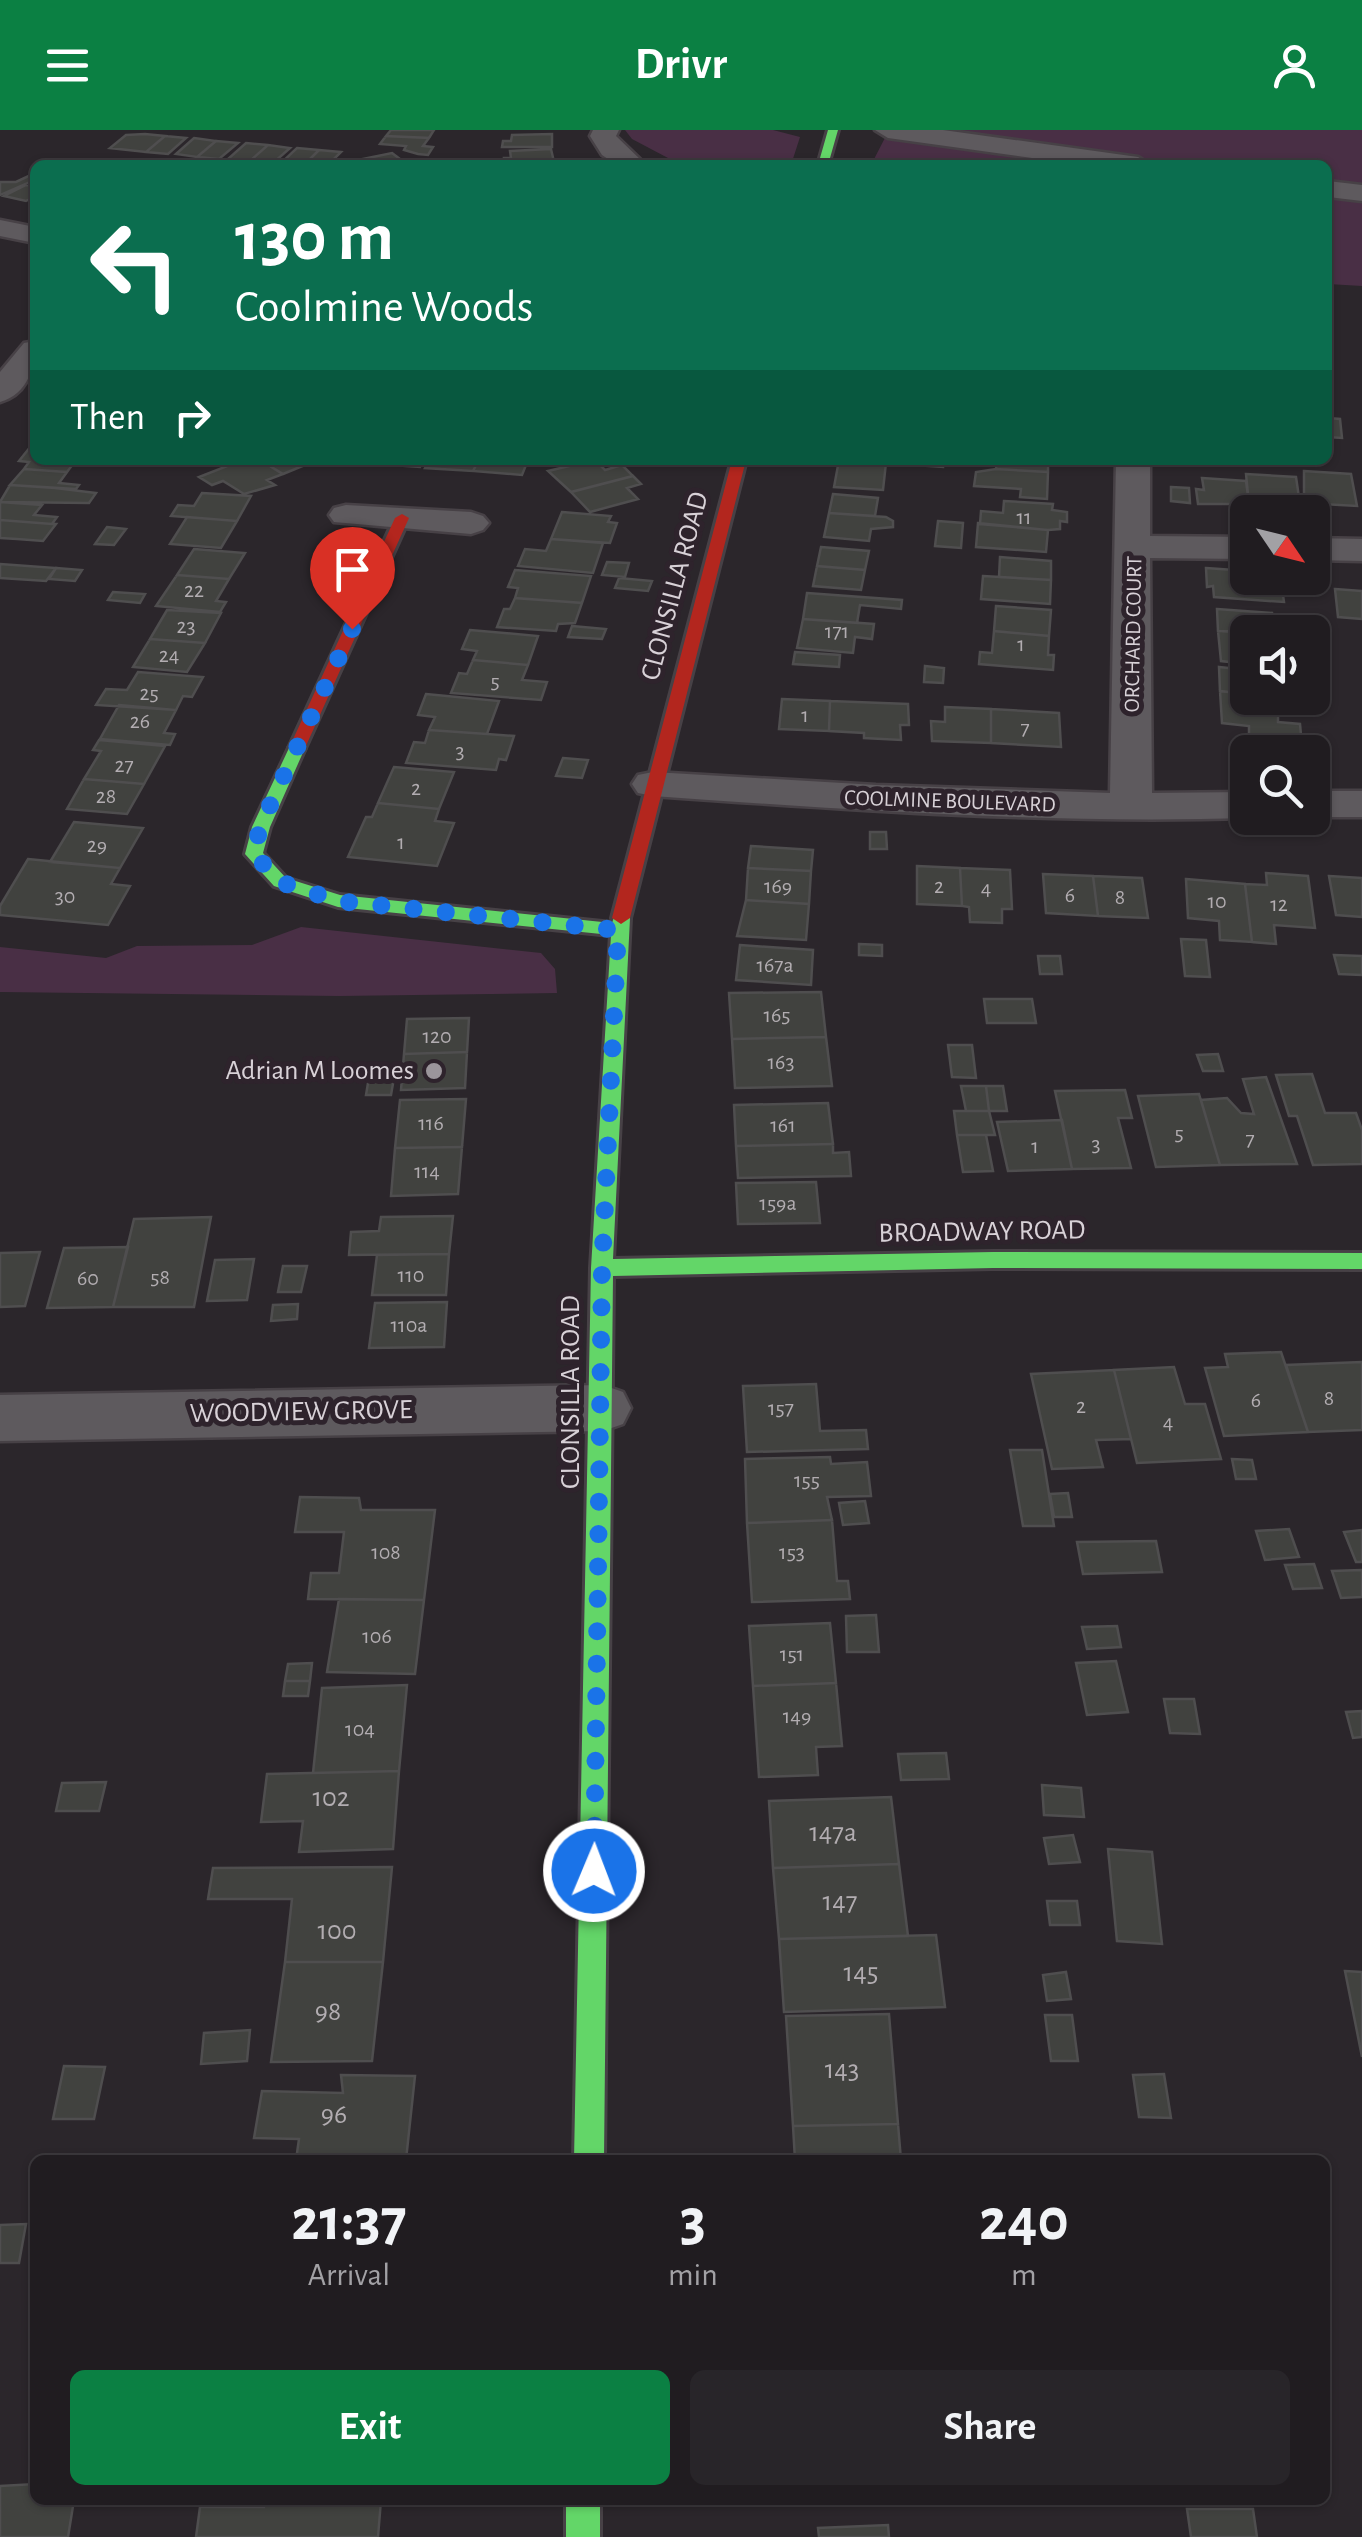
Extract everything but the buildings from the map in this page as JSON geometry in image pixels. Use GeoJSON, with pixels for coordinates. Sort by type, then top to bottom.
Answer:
{"type":"FeatureCollection","features":[{"type":"Feature","properties":{"kind":"street"},"geometry":{"type":"LineString","coordinates":[[606,130],[603,136],[610,149],[627,160]]}},
{"type":"Feature","properties":{"kind":"street"},"geometry":{"type":"LineString","coordinates":[[825,160],[834,130]]}},
{"type":"Feature","properties":{"kind":"street"},"geometry":{"type":"LineString","coordinates":[[888,130],[1102,160]]}},
{"type":"Feature","properties":{"kind":"street"},"geometry":{"type":"LineString","coordinates":[[1332,190],[1362,194]]}},
{"type":"Feature","properties":{"kind":"street"},"geometry":{"type":"LineString","coordinates":[[0,228],[30,234]]}},
{"type":"Feature","properties":{"kind":"street"},"geometry":{"type":"LineString","coordinates":[[0,392],[29,341]]}},
{"type":"Feature","properties":{"kind":"street","name":"CLONSILLA ROAD"},"geometry":{"type":"LineString","coordinates":[[589,2155],[602,1268],[618,930],[652,784],[738,465]]}},
{"type":"Feature","properties":{"kind":"street","name":"ORCHARD COURT"},"geometry":{"type":"LineString","coordinates":[[1131,808],[1133,465]]}},
{"type":"Feature","properties":{"kind":"street"},"geometry":{"type":"LineString","coordinates":[[346,515],[471,523]]}},
{"type":"Feature","properties":{"kind":"street"},"geometry":{"type":"LineString","coordinates":[[402,518],[260,827],[254,854],[280,882],[338,901],[618,930]]}},
{"type":"Feature","properties":{"kind":"street"},"geometry":{"type":"LineString","coordinates":[[1135,547],[1230,548]]}},
{"type":"Feature","properties":{"kind":"street"},"geometry":{"type":"LineString","coordinates":[[1330,549],[1362,550]]}},
{"type":"Feature","properties":{"kind":"street","name":"COOLMINE BOULEVARD"},"geometry":{"type":"LineString","coordinates":[[652,784],[896,801],[1131,808],[1230,806]]}},
{"type":"Feature","properties":{"kind":"street"},"geometry":{"type":"LineString","coordinates":[[1330,804],[1362,804]]}},
{"type":"Feature","properties":{"kind":"street","name":"BROADWAY ROAD"},"geometry":{"type":"LineString","coordinates":[[602,1268],[993,1260],[1362,1260]]}},
{"type":"Feature","properties":{"kind":"street","name":"WOODVIEW GROVE"},"geometry":{"type":"LineString","coordinates":[[0,1418],[602,1408]]}},
{"type":"Feature","properties":{"kind":"street"},"geometry":{"type":"LineString","coordinates":[[583,2505],[583,2537]]}},
{"type":"Feature","properties":{"kind":"shaded area"},"geometry":{"type":"Polygon","coordinates":[[[625,130],[773,130],[800,137],[793,160],[667,160],[632,139],[625,130]]]}},
{"type":"Feature","properties":{"kind":"shaded area"},"geometry":{"type":"Polygon","coordinates":[[[889,130],[1362,130],[1362,286],[1332,284],[1332,160],[874,160],[889,130]]]}},
{"type":"Feature","properties":{"kind":"shaded area"},"geometry":{"type":"Polygon","coordinates":[[[301,927],[541,953],[555,969],[557,993],[339,996],[0,992],[0,947],[106,958],[137,946],[252,945],[301,927]]]}},
{"type":"Feature","properties":{"kind":"traffic: fast"},"geometry":{"type":"LineString","coordinates":[[824,160],[833,130]]}},
{"type":"Feature","properties":{"kind":"traffic: fast"},"geometry":{"type":"LineString","coordinates":[[297,748],[261,827],[254,854],[280,882],[338,901],[618,930]]}},
{"type":"Feature","properties":{"kind":"traffic: fast"},"geometry":{"type":"LineString","coordinates":[[589,2155],[602,1268],[621,918]]}},
{"type":"Feature","properties":{"kind":"traffic: fast"},"geometry":{"type":"LineString","coordinates":[[602,1268],[993,1260],[1362,1261]]}},
{"type":"Feature","properties":{"kind":"traffic: fast"},"geometry":{"type":"LineString","coordinates":[[583,2505],[583,2537]]}},
{"type":"Feature","properties":{"kind":"traffic: jam"},"geometry":{"type":"LineString","coordinates":[[621,918],[738,465]]}},
{"type":"Feature","properties":{"kind":"traffic: jam"},"geometry":{"type":"LineString","coordinates":[[297,748],[402,518]]}},
{"type":"Feature","properties":{"kind":"place","name":"Adrian M Loomes"},"geometry":{"type":"Point","coordinates":[434,1071]}},
{"type":"Feature","properties":{"kind":"route"},"geometry":{"type":"LineString","coordinates":[[352,629],[260,827],[254,854],[263,868],[280,882],[338,901],[618,930],[602,1268],[594,1871]]}}]}
